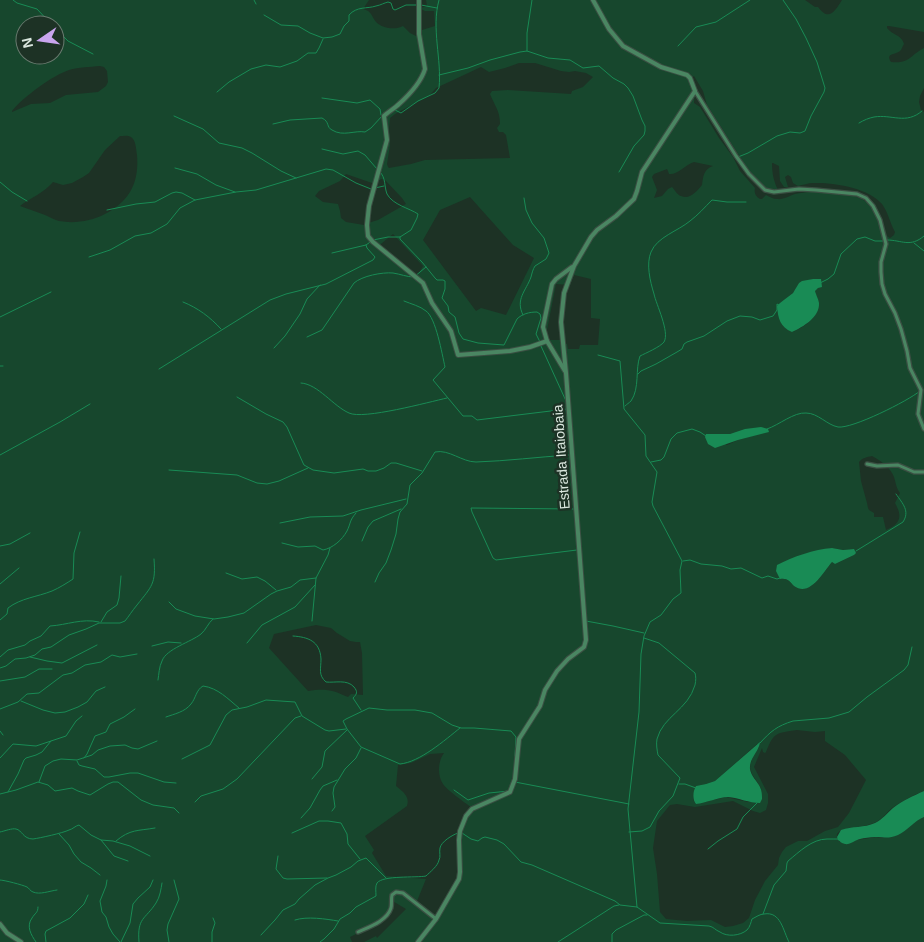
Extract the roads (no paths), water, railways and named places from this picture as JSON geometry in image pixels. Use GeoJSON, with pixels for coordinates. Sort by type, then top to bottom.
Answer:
{"type":"FeatureCollection","features":[{"type":"Feature","properties":{"kind":"street"},"geometry":{"type":"LineString","coordinates":[[419,0],[419,34],[425,68],[424,73],[401,102],[384,116],[387,140],[369,206],[368,236],[421,280],[432,303],[451,331],[458,355],[510,351],[547,341]]}},
{"type":"Feature","properties":{"kind":"street"},"geometry":{"type":"LineString","coordinates":[[593,0],[609,29],[624,46],[662,67],[687,75],[690,78],[695,91],[736,156],[749,174],[765,190],[774,192],[816,190],[857,194],[866,198],[873,206],[886,239],[886,247],[881,262],[882,284],[901,329],[910,368],[921,390],[918,414],[924,430]]}},
{"type":"Feature","properties":{"kind":"street","name":"Estrada Itaiobaia"},"geometry":{"type":"LineString","coordinates":[[418,942],[436,919],[460,877],[459,840],[466,816],[472,810],[510,792],[515,779],[519,739],[540,706],[549,682],[568,659],[584,647],[586,642],[561,322],[564,293],[574,266],[594,233],[634,199],[642,172],[695,91]]}},
{"type":"Feature","properties":{"kind":"street"},"geometry":{"type":"LineString","coordinates":[[566,373],[547,341],[543,331],[543,324],[552,284],[574,266]]}},
{"type":"Feature","properties":{"kind":"street"},"geometry":{"type":"LineString","coordinates":[[867,464],[880,466],[898,465],[914,472],[924,472]]}},
{"type":"Feature","properties":{"kind":"street"},"geometry":{"type":"LineString","coordinates":[[358,932],[371,927],[386,916],[391,907],[392,895],[396,892],[403,893],[436,919]]}},
{"type":"Feature","properties":{"kind":"street"},"geometry":{"type":"LineString","coordinates":[[0,924],[7,933],[22,942]]}},
{"type":"Feature","properties":{"kind":"waterway"},"geometry":{"type":"LineString","coordinates":[[13,0],[37,9],[43,15]]}},
{"type":"Feature","properties":{"kind":"waterway"},"geometry":{"type":"LineString","coordinates":[[254,0],[256,4]]}},
{"type":"Feature","properties":{"kind":"waterway"},"geometry":{"type":"LineString","coordinates":[[395,110],[401,113],[418,101],[435,93],[439,88],[440,77],[436,33],[439,0]]}},
{"type":"Feature","properties":{"kind":"waterway"},"geometry":{"type":"LineString","coordinates":[[527,51],[527,33],[532,0]]}},
{"type":"Feature","properties":{"kind":"waterway"},"geometry":{"type":"LineString","coordinates":[[678,46],[696,27],[716,22],[750,0]]}},
{"type":"Feature","properties":{"kind":"waterway"},"geometry":{"type":"LineString","coordinates":[[738,157],[777,136],[790,132],[800,133],[805,131],[824,92],[825,88],[817,62],[796,19],[783,0]]}},
{"type":"Feature","properties":{"kind":"waterway"},"geometry":{"type":"LineString","coordinates":[[264,15],[281,25],[298,26],[323,38],[340,34],[349,21],[349,15],[359,9],[388,2],[391,3],[395,10],[406,5],[417,5]]}},
{"type":"Feature","properties":{"kind":"waterway"},"geometry":{"type":"LineString","coordinates":[[421,5],[437,8]]}},
{"type":"Feature","properties":{"kind":"waterway"},"geometry":{"type":"LineString","coordinates":[[65,38],[93,54]]}},
{"type":"Feature","properties":{"kind":"waterway"},"geometry":{"type":"LineString","coordinates":[[217,92],[229,82],[251,69],[266,65],[280,67],[297,61],[308,53],[316,53],[323,39]]}},
{"type":"Feature","properties":{"kind":"waterway"},"geometry":{"type":"LineString","coordinates":[[439,75],[527,51],[548,58],[570,60],[583,68],[599,66],[628,88],[645,126],[644,135],[634,146],[619,172]]}},
{"type":"Feature","properties":{"kind":"waterway"},"geometry":{"type":"LineString","coordinates":[[322,98],[357,103],[370,100],[380,109],[381,115]]}},
{"type":"Feature","properties":{"kind":"waterway"},"geometry":{"type":"LineString","coordinates":[[859,123],[866,119],[881,116],[905,118],[922,111]]}},
{"type":"Feature","properties":{"kind":"waterway"},"geometry":{"type":"LineString","coordinates":[[273,124],[290,120],[322,118],[330,129],[336,132],[365,132],[383,115]]}},
{"type":"Feature","properties":{"kind":"waterway"},"geometry":{"type":"LineString","coordinates":[[174,116],[203,129],[219,143],[242,148],[296,178]]}},
{"type":"Feature","properties":{"kind":"waterway"},"geometry":{"type":"LineString","coordinates":[[322,149],[343,154],[358,151],[365,155],[377,169]]}},
{"type":"Feature","properties":{"kind":"waterway"},"geometry":{"type":"LineString","coordinates":[[175,168],[197,174],[216,185],[235,192]]}},
{"type":"Feature","properties":{"kind":"waterway"},"geometry":{"type":"LineString","coordinates":[[89,257],[110,250],[135,236],[151,233],[167,224],[180,208],[195,200],[256,190],[326,169],[333,170],[371,189]]}},
{"type":"Feature","properties":{"kind":"waterway"},"geometry":{"type":"LineString","coordinates":[[332,253],[366,245],[373,240],[400,237],[411,230],[418,214],[397,204],[390,198],[380,172]]}},
{"type":"Feature","properties":{"kind":"waterway"},"geometry":{"type":"LineString","coordinates":[[0,182],[27,201]]}},
{"type":"Feature","properties":{"kind":"waterway"},"geometry":{"type":"LineString","coordinates":[[375,188],[384,186]]}},
{"type":"Feature","properties":{"kind":"waterway"},"geometry":{"type":"LineString","coordinates":[[107,210],[155,202],[176,192],[195,200]]}},
{"type":"Feature","properties":{"kind":"waterway"},"geometry":{"type":"LineString","coordinates":[[523,315],[520,304],[522,295],[535,266],[546,259],[549,253],[544,238],[532,223],[526,210],[524,198]]}},
{"type":"Feature","properties":{"kind":"waterway"},"geometry":{"type":"LineString","coordinates":[[625,406],[631,401],[636,390],[640,356],[659,346],[664,342],[665,337],[664,325],[649,273],[651,252],[658,242],[693,219],[712,200],[746,202]]}},
{"type":"Feature","properties":{"kind":"waterway"},"geometry":{"type":"LineString","coordinates":[[887,240],[910,243],[924,236]]}},
{"type":"Feature","properties":{"kind":"waterway"},"geometry":{"type":"LineString","coordinates":[[400,237],[437,280],[445,281],[442,298],[448,306],[449,312],[455,317],[459,333],[463,339],[478,343],[504,345],[517,319],[531,312],[537,312],[541,318],[536,334],[540,342]]}},
{"type":"Feature","properties":{"kind":"waterway"},"geometry":{"type":"LineString","coordinates":[[820,283],[834,274],[841,254],[857,239],[865,237],[875,241],[883,241]]}},
{"type":"Feature","properties":{"kind":"waterway"},"geometry":{"type":"LineString","coordinates":[[914,243],[924,251]]}},
{"type":"Feature","properties":{"kind":"waterway"},"geometry":{"type":"LineString","coordinates":[[159,369],[270,300],[326,284],[373,260],[375,257],[366,245]]}},
{"type":"Feature","properties":{"kind":"waterway"},"geometry":{"type":"LineString","coordinates":[[307,337],[322,330],[354,283],[367,276],[383,273],[414,277],[426,267]]}},
{"type":"Feature","properties":{"kind":"waterway"},"geometry":{"type":"LineString","coordinates":[[274,348],[300,314],[307,299],[320,285]]}},
{"type":"Feature","properties":{"kind":"waterway"},"geometry":{"type":"LineString","coordinates":[[0,317],[51,292]]}},
{"type":"Feature","properties":{"kind":"waterway"},"geometry":{"type":"LineString","coordinates":[[404,301],[424,309],[430,315],[438,337],[445,367],[433,380],[463,416],[472,416],[477,420],[567,409]]}},
{"type":"Feature","properties":{"kind":"waterway"},"geometry":{"type":"LineString","coordinates":[[183,302],[203,313],[221,329]]}},
{"type":"Feature","properties":{"kind":"waterway"},"geometry":{"type":"LineString","coordinates":[[638,374],[682,349],[687,342],[704,336],[727,321],[740,316],[760,320],[773,316],[777,310],[777,304],[779,305]]}},
{"type":"Feature","properties":{"kind":"waterway"},"geometry":{"type":"LineString","coordinates":[[541,346],[566,401]]}},
{"type":"Feature","properties":{"kind":"waterway"},"geometry":{"type":"LineString","coordinates":[[598,355],[620,361],[624,409],[645,435],[646,456],[657,472],[653,506],[682,561],[680,570],[681,593],[673,599],[661,615],[650,622],[644,636],[641,654],[639,712],[628,809],[637,907]]}},
{"type":"Feature","properties":{"kind":"waterway"},"geometry":{"type":"LineString","coordinates":[[301,383],[313,387],[343,410],[356,415],[381,412],[447,398]]}},
{"type":"Feature","properties":{"kind":"waterway"},"geometry":{"type":"LineString","coordinates":[[767,429],[801,413],[815,415],[838,427],[855,424],[880,414],[920,391]]}},
{"type":"Feature","properties":{"kind":"waterway"},"geometry":{"type":"LineString","coordinates":[[237,397],[283,422],[304,465],[313,470],[334,473],[363,469],[376,471],[391,463],[396,463],[422,471]]}},
{"type":"Feature","properties":{"kind":"waterway"},"geometry":{"type":"LineString","coordinates":[[0,455],[90,404]]}},
{"type":"Feature","properties":{"kind":"waterway"},"geometry":{"type":"LineString","coordinates":[[567,415],[572,483]]}},
{"type":"Feature","properties":{"kind":"waterway"},"geometry":{"type":"LineString","coordinates":[[651,462],[661,460],[664,457],[671,439],[677,433],[692,429],[706,436]]}},
{"type":"Feature","properties":{"kind":"waterway"},"geometry":{"type":"LineString","coordinates":[[375,582],[391,550],[400,512],[407,504],[410,485],[422,473],[435,452],[445,452],[476,462],[569,455]]}},
{"type":"Feature","properties":{"kind":"waterway"},"geometry":{"type":"LineString","coordinates":[[169,470],[237,475],[257,483],[267,484],[279,481],[308,468]]}},
{"type":"Feature","properties":{"kind":"waterway"},"geometry":{"type":"LineString","coordinates":[[856,551],[903,522],[906,511],[896,494]]}},
{"type":"Feature","properties":{"kind":"waterway"},"geometry":{"type":"LineString","coordinates":[[280,523],[310,517],[343,516],[406,499]]}},
{"type":"Feature","properties":{"kind":"waterway"},"geometry":{"type":"LineString","coordinates":[[574,509],[471,508],[493,558],[496,560],[577,550]]}},
{"type":"Feature","properties":{"kind":"waterway"},"geometry":{"type":"LineString","coordinates":[[362,541],[373,521],[401,509]]}},
{"type":"Feature","properties":{"kind":"waterway"},"geometry":{"type":"LineString","coordinates":[[282,543],[298,547],[315,546],[323,550],[327,549],[343,537],[356,513]]}},
{"type":"Feature","properties":{"kind":"waterway"},"geometry":{"type":"LineString","coordinates":[[0,620],[7,614],[8,608],[13,605],[52,591],[73,579],[74,553],[80,532]]}},
{"type":"Feature","properties":{"kind":"waterway"},"geometry":{"type":"LineString","coordinates":[[0,546],[10,544],[30,533]]}},
{"type":"Feature","properties":{"kind":"waterway"},"geometry":{"type":"LineString","coordinates":[[312,621],[316,578],[330,548]]}},
{"type":"Feature","properties":{"kind":"waterway"},"geometry":{"type":"LineString","coordinates":[[0,668],[15,659],[35,655],[42,649],[51,647],[69,635],[99,623],[120,623],[125,621],[152,584],[154,559]]}},
{"type":"Feature","properties":{"kind":"waterway"},"geometry":{"type":"LineString","coordinates":[[683,561],[690,560],[701,564],[731,569],[741,568],[762,578],[768,576],[780,578]]}},
{"type":"Feature","properties":{"kind":"waterway"},"geometry":{"type":"LineString","coordinates":[[0,584],[19,568]]}},
{"type":"Feature","properties":{"kind":"waterway"},"geometry":{"type":"LineString","coordinates":[[226,573],[242,579],[257,577],[276,590]]}},
{"type":"Feature","properties":{"kind":"waterway"},"geometry":{"type":"LineString","coordinates":[[101,622],[107,612],[117,605],[121,576]]}},
{"type":"Feature","properties":{"kind":"waterway"},"geometry":{"type":"LineString","coordinates":[[169,602],[176,609],[195,616],[214,619],[228,617],[244,613],[271,594],[291,587],[300,580],[316,578]]}},
{"type":"Feature","properties":{"kind":"waterway"},"geometry":{"type":"LineString","coordinates":[[247,643],[262,625],[295,607],[315,585]]}},
{"type":"Feature","properties":{"kind":"waterway"},"geometry":{"type":"LineString","coordinates":[[158,680],[160,666],[164,657],[173,649],[201,634],[213,619]]}},
{"type":"Feature","properties":{"kind":"waterway"},"geometry":{"type":"LineString","coordinates":[[0,657],[8,650],[25,645],[41,636],[50,626],[81,621],[99,622]]}},
{"type":"Feature","properties":{"kind":"waterway"},"geometry":{"type":"LineString","coordinates":[[586,621],[644,633]]}},
{"type":"Feature","properties":{"kind":"waterway"},"geometry":{"type":"LineString","coordinates":[[293,636],[304,637],[316,644],[320,653],[323,679],[326,682],[348,683],[354,687],[356,694],[353,698],[361,710]]}},
{"type":"Feature","properties":{"kind":"waterway"},"geometry":{"type":"LineString","coordinates":[[629,832],[642,831],[650,827],[659,811],[673,796],[680,778],[658,755],[657,739],[664,724],[692,694],[696,680],[695,673],[659,643],[644,638]]}},
{"type":"Feature","properties":{"kind":"waterway"},"geometry":{"type":"LineString","coordinates":[[152,646],[168,642],[181,643]]}},
{"type":"Feature","properties":{"kind":"waterway"},"geometry":{"type":"LineString","coordinates":[[30,657],[62,663],[97,645]]}},
{"type":"Feature","properties":{"kind":"waterway"},"geometry":{"type":"LineString","coordinates":[[760,743],[775,729],[787,723],[829,718],[849,712],[904,670],[908,665],[912,647]]}},
{"type":"Feature","properties":{"kind":"waterway"},"geometry":{"type":"LineString","coordinates":[[0,709],[18,702],[27,694],[39,693],[63,675],[72,673],[85,665],[101,662],[112,655],[120,657],[137,654]]}},
{"type":"Feature","properties":{"kind":"waterway"},"geometry":{"type":"LineString","coordinates":[[0,681],[25,677],[39,669],[52,669]]}},
{"type":"Feature","properties":{"kind":"waterway"},"geometry":{"type":"LineString","coordinates":[[166,717],[189,707],[203,686],[218,691],[239,708]]}},
{"type":"Feature","properties":{"kind":"waterway"},"geometry":{"type":"LineString","coordinates":[[21,701],[43,710],[55,713],[65,712],[87,702],[96,691],[105,687]]}},
{"type":"Feature","properties":{"kind":"waterway"},"geometry":{"type":"LineString","coordinates":[[182,759],[210,745],[226,715],[232,710],[266,700],[295,702],[302,716],[325,730],[346,729]]}},
{"type":"Feature","properties":{"kind":"waterway"},"geometry":{"type":"LineString","coordinates":[[460,728],[424,755],[400,764],[361,747],[343,721],[369,708],[415,710],[432,713],[461,728],[511,731],[516,737],[515,756]]}},
{"type":"Feature","properties":{"kind":"waterway"},"geometry":{"type":"LineString","coordinates":[[84,758],[95,736],[106,732],[110,724],[135,709]]}},
{"type":"Feature","properties":{"kind":"waterway"},"geometry":{"type":"LineString","coordinates":[[0,758],[13,744],[36,746],[66,736],[76,721],[82,716]]}},
{"type":"Feature","properties":{"kind":"waterway"},"geometry":{"type":"LineString","coordinates":[[195,802],[201,796],[223,789],[237,779],[295,718],[301,716]]}},
{"type":"Feature","properties":{"kind":"waterway"},"geometry":{"type":"LineString","coordinates":[[312,779],[322,767],[325,751],[347,730]]}},
{"type":"Feature","properties":{"kind":"waterway"},"geometry":{"type":"LineString","coordinates":[[0,731],[3,735]]}},
{"type":"Feature","properties":{"kind":"waterway"},"geometry":{"type":"LineString","coordinates":[[8,792],[24,760],[42,752],[51,741]]}},
{"type":"Feature","properties":{"kind":"waterway"},"geometry":{"type":"LineString","coordinates":[[39,782],[45,766],[53,761],[61,759],[77,760],[110,746],[125,745],[138,749],[157,741]]}},
{"type":"Feature","properties":{"kind":"waterway"},"geometry":{"type":"LineString","coordinates":[[332,811],[335,807],[334,787],[345,769],[356,758],[361,748]]}},
{"type":"Feature","properties":{"kind":"waterway"},"geometry":{"type":"LineString","coordinates":[[77,761],[79,765],[95,769],[104,777],[138,773],[164,782],[176,783]]}},
{"type":"Feature","properties":{"kind":"waterway"},"geometry":{"type":"LineString","coordinates":[[301,818],[310,808],[323,786],[337,780]]}},
{"type":"Feature","properties":{"kind":"waterway"},"geometry":{"type":"LineString","coordinates":[[0,794],[38,782],[48,785],[55,791],[72,788],[90,795],[108,784],[118,782],[141,800],[153,805],[174,808],[179,813]]}},
{"type":"Feature","properties":{"kind":"waterway"},"geometry":{"type":"LineString","coordinates":[[515,782],[629,804]]}},
{"type":"Feature","properties":{"kind":"waterway"},"geometry":{"type":"LineString","coordinates":[[679,784],[696,788]]}},
{"type":"Feature","properties":{"kind":"waterway"},"geometry":{"type":"LineString","coordinates":[[454,790],[468,800],[489,793],[509,791]]}},
{"type":"Feature","properties":{"kind":"waterway"},"geometry":{"type":"LineString","coordinates":[[708,849],[737,829],[743,817],[757,803]]}},
{"type":"Feature","properties":{"kind":"waterway"},"geometry":{"type":"LineString","coordinates":[[292,833],[319,821],[341,823],[347,834],[348,844],[360,859]]}},
{"type":"Feature","properties":{"kind":"waterway"},"geometry":{"type":"LineString","coordinates":[[0,832],[16,829],[27,838],[33,839],[62,833],[79,825],[91,835],[101,840],[130,846],[150,856]]}},
{"type":"Feature","properties":{"kind":"waterway"},"geometry":{"type":"LineString","coordinates":[[116,841],[130,832],[155,828]]}},
{"type":"Feature","properties":{"kind":"waterway"},"geometry":{"type":"LineString","coordinates":[[320,942],[334,929],[340,919],[376,896],[376,884],[380,880],[426,876],[434,869],[438,862],[442,843],[458,833]]}},
{"type":"Feature","properties":{"kind":"waterway"},"geometry":{"type":"LineString","coordinates":[[462,833],[478,841],[485,837],[497,840],[504,844],[521,862],[615,901],[620,905],[637,907],[660,923],[709,926],[723,934],[734,935],[741,934],[747,930],[752,919],[761,914],[770,914],[781,923],[789,942]]}},
{"type":"Feature","properties":{"kind":"waterway"},"geometry":{"type":"LineString","coordinates":[[59,834],[81,862],[100,875]]}},
{"type":"Feature","properties":{"kind":"waterway"},"geometry":{"type":"LineString","coordinates":[[763,914],[774,885],[786,871],[788,861],[816,841],[839,839]]}},
{"type":"Feature","properties":{"kind":"waterway"},"geometry":{"type":"LineString","coordinates":[[101,840],[114,856],[128,861]]}},
{"type":"Feature","properties":{"kind":"waterway"},"geometry":{"type":"LineString","coordinates":[[278,856],[276,869],[283,878],[327,878]]}},
{"type":"Feature","properties":{"kind":"waterway"},"geometry":{"type":"LineString","coordinates":[[261,935],[283,910],[295,904],[315,885],[351,867],[358,861],[366,858],[386,878]]}},
{"type":"Feature","properties":{"kind":"waterway"},"geometry":{"type":"LineString","coordinates":[[0,880],[28,887],[32,892],[36,893],[57,890]]}},
{"type":"Feature","properties":{"kind":"waterway"},"geometry":{"type":"LineString","coordinates":[[107,880],[100,901],[102,912],[113,934],[120,942]]}},
{"type":"Feature","properties":{"kind":"waterway"},"geometry":{"type":"LineString","coordinates":[[121,942],[130,923],[133,904],[150,887],[153,880]]}},
{"type":"Feature","properties":{"kind":"waterway"},"geometry":{"type":"LineString","coordinates":[[169,942],[168,924],[179,899],[174,880]]}},
{"type":"Feature","properties":{"kind":"waterway"},"geometry":{"type":"LineString","coordinates":[[139,942],[139,928],[143,919],[157,901],[162,883]]}},
{"type":"Feature","properties":{"kind":"waterway"},"geometry":{"type":"LineString","coordinates":[[46,942],[46,931],[70,918],[84,904],[88,895]]}},
{"type":"Feature","properties":{"kind":"waterway"},"geometry":{"type":"LineString","coordinates":[[558,942],[614,906],[619,905]]}},
{"type":"Feature","properties":{"kind":"waterway"},"geometry":{"type":"LineString","coordinates":[[36,942],[29,924],[38,907]]}},
{"type":"Feature","properties":{"kind":"waterway"},"geometry":{"type":"LineString","coordinates":[[612,942],[612,934],[616,930],[647,915]]}},
{"type":"Feature","properties":{"kind":"waterway"},"geometry":{"type":"LineString","coordinates":[[212,942],[212,932],[215,923],[213,918]]}},
{"type":"Feature","properties":{"kind":"waterway"},"geometry":{"type":"LineString","coordinates":[[295,920],[311,918],[338,921]]}}]}
